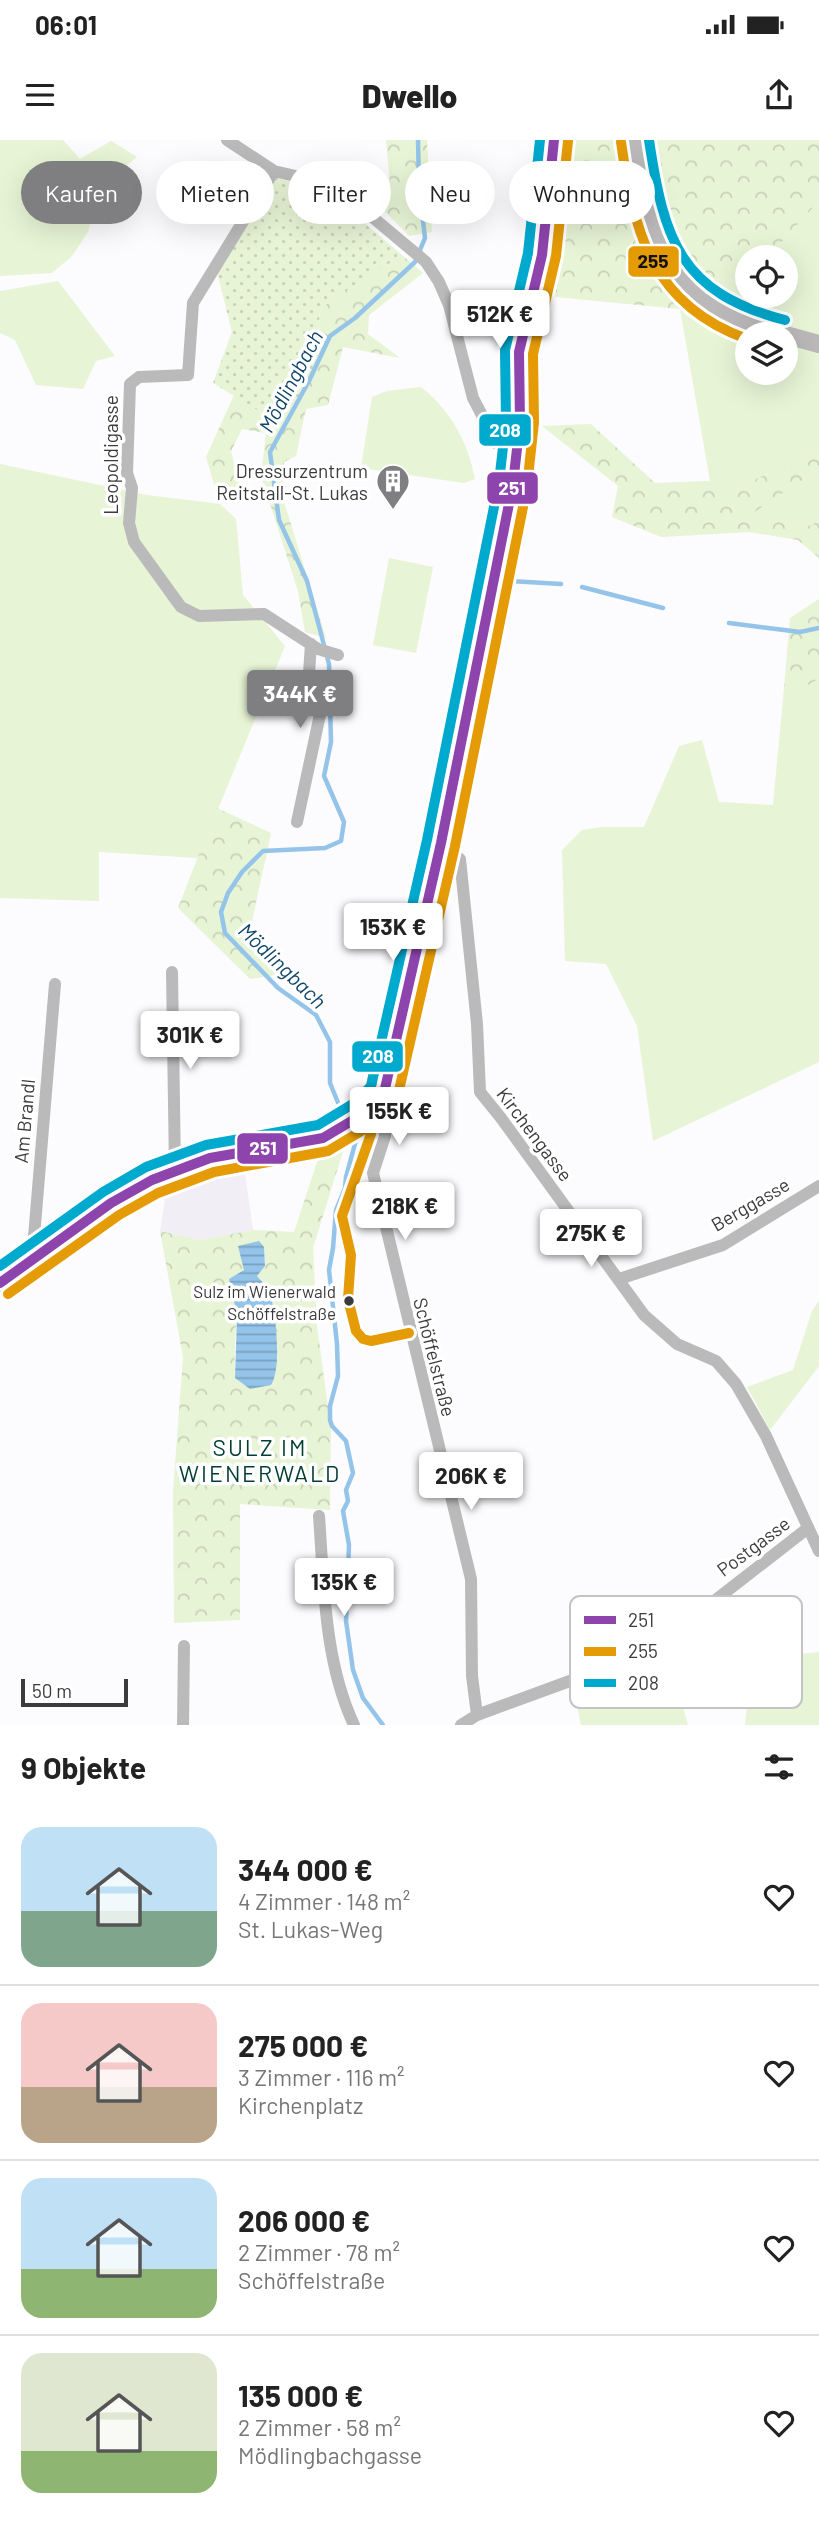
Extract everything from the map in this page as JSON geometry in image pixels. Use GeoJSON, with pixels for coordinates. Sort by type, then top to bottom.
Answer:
{"type":"FeatureCollection","features":[{"type":"Feature","properties":{"kind":"main road"},"geometry":{"type":"LineString","coordinates":[[0,1283],[111,1203],[175,1169],[210,1157],[323,1138],[365,1113],[384,1093],[441,843],[513,484],[520,422],[519,352],[542,255],[554,140]]}},
{"type":"Feature","properties":{"kind":"main road"},"geometry":{"type":"LineString","coordinates":[[635,140],[641,188],[651,221],[670,261],[698,297],[742,322]]}},
{"type":"Feature","properties":{"kind":"main road"},"geometry":{"type":"LineString","coordinates":[[798,339],[819,344]]}},
{"type":"Feature","properties":{"kind":"street"},"geometry":{"type":"LineString","coordinates":[[227,140],[259,161]]}},
{"type":"Feature","properties":{"kind":"street"},"geometry":{"type":"LineString","coordinates":[[274,171],[334,185],[426,262],[449,305],[473,398],[497,444],[517,454]]}},
{"type":"Feature","properties":{"kind":"street","name":"Leopoldigasse"},"geometry":{"type":"LineString","coordinates":[[241,224],[193,303],[188,375],[139,377],[130,384],[127,473],[132,488],[129,523],[134,542],[181,607],[199,616],[264,614],[314,647]]}},
{"type":"Feature","properties":{"kind":"street"},"geometry":{"type":"LineString","coordinates":[[297,822],[324,696],[309,673],[314,647],[338,655]]}},
{"type":"Feature","properties":{"kind":"street","name":"Kirchengasse"},"geometry":{"type":"LineString","coordinates":[[441,843],[460,859],[477,1024],[480,1092],[644,1315],[677,1344],[716,1361],[736,1384],[765,1436],[808,1528]]}},
{"type":"Feature","properties":{"kind":"street"},"geometry":{"type":"LineString","coordinates":[[172,972],[175,1169]]}},
{"type":"Feature","properties":{"kind":"street","name":"Am Brandl"},"geometry":{"type":"LineString","coordinates":[[32,1261],[55,984]]}},
{"type":"Feature","properties":{"kind":"street","name":"Schöffelstraße"},"geometry":{"type":"LineString","coordinates":[[384,1093],[385,1136],[373,1173],[409,1332],[471,1580],[472,1675],[477,1715]]}},
{"type":"Feature","properties":{"kind":"street","name":"Berggasse"},"geometry":{"type":"LineString","coordinates":[[619,1279],[723,1245],[819,1186]]}},
{"type":"Feature","properties":{"kind":"street"},"geometry":{"type":"LineString","coordinates":[[319,1516],[328,1627],[348,1711],[354,1725]]}},
{"type":"Feature","properties":{"kind":"street"},"geometry":{"type":"LineString","coordinates":[[808,1528],[819,1551]]}},
{"type":"Feature","properties":{"kind":"street","name":"Postgasse"},"geometry":{"type":"LineString","coordinates":[[721,1596],[808,1528]]}},
{"type":"Feature","properties":{"kind":"street"},"geometry":{"type":"LineString","coordinates":[[183,1725],[184,1646]]}},
{"type":"Feature","properties":{"kind":"street","name":"Postgasse"},"geometry":{"type":"LineString","coordinates":[[461,1725],[477,1715],[570,1681]]}},
{"type":"Feature","properties":{"kind":"shaded area"},"geometry":{"type":"Polygon","coordinates":[[[243,1160],[253,1230],[200,1240],[160,1231],[167,1187],[243,1160]]]}},
{"type":"Feature","properties":{"kind":"green space"},"geometry":{"type":"Polygon","coordinates":[[[0,140],[63,140],[80,159],[111,141],[137,157],[132,161],[21,161],[21,224],[90,224],[72,256],[52,273],[0,276],[0,140]]]}},
{"type":"Feature","properties":{"kind":"green space"},"geometry":{"type":"Polygon","coordinates":[[[386,140],[427,140],[428,161],[405,161],[405,224],[432,224],[432,232],[409,236],[391,218],[391,161],[388,161],[386,140]]]}},
{"type":"Feature","properties":{"kind":"green space"},"geometry":{"type":"Polygon","coordinates":[[[534,140],[819,140],[819,201],[779,245],[735,245],[735,282],[715,279],[680,309],[545,296],[556,224],[655,224],[655,161],[550,161],[534,155],[534,140]]]}},
{"type":"Feature","properties":{"kind":"green space"},"geometry":{"type":"Polygon","coordinates":[[[277,178],[288,181],[288,224],[366,224],[402,255],[319,309],[320,353],[294,406],[262,413],[213,383],[232,332],[217,272],[248,224],[274,224],[274,183],[277,178]]]}},
{"type":"Feature","properties":{"kind":"green space"},"geometry":{"type":"Polygon","coordinates":[[[819,201],[819,448],[736,489],[710,481],[680,309],[715,279],[735,282],[735,308],[798,308],[798,245],[779,245],[819,201]]]}},
{"type":"Feature","properties":{"kind":"green space"},"geometry":{"type":"Polygon","coordinates":[[[402,255],[423,273],[369,315],[368,334],[400,358],[343,347],[328,405],[306,409],[296,456],[284,462],[282,495],[326,638],[305,632],[298,591],[261,476],[266,433],[242,429],[231,451],[241,492],[220,504],[206,457],[234,395],[262,413],[320,353],[319,309],[402,255]]]}},
{"type":"Feature","properties":{"kind":"green space"},"geometry":{"type":"Polygon","coordinates":[[[58,281],[115,356],[96,361],[83,389],[36,385],[15,340],[0,333],[0,291],[58,281]]]}},
{"type":"Feature","properties":{"kind":"green space"},"geometry":{"type":"Polygon","coordinates":[[[421,387],[441,406],[457,428],[468,452],[475,479],[464,483],[361,468],[372,397],[387,391],[421,387]]]}},
{"type":"Feature","properties":{"kind":"green space"},"geometry":{"type":"Polygon","coordinates":[[[591,424],[655,483],[710,481],[736,489],[819,448],[819,469],[753,513],[807,527],[819,521],[819,558],[798,540],[749,532],[661,537],[612,517],[618,486],[542,426],[591,424]]]}},
{"type":"Feature","properties":{"kind":"green space"},"geometry":{"type":"Polygon","coordinates":[[[0,464],[147,495],[220,504],[236,519],[243,595],[285,646],[198,858],[99,852],[99,901],[0,898],[0,464]]]}},
{"type":"Feature","properties":{"kind":"green space"},"geometry":{"type":"Polygon","coordinates":[[[819,469],[819,521],[807,527],[752,513],[819,469]]]}},
{"type":"Feature","properties":{"kind":"green space"},"geometry":{"type":"Polygon","coordinates":[[[389,558],[433,567],[416,653],[373,645],[389,558]]]}},
{"type":"Feature","properties":{"kind":"green space"},"geometry":{"type":"Polygon","coordinates":[[[819,599],[819,679],[783,699],[790,618],[819,599]]]}},
{"type":"Feature","properties":{"kind":"green space"},"geometry":{"type":"Polygon","coordinates":[[[819,679],[819,1062],[653,1141],[637,1026],[606,964],[565,961],[562,850],[582,830],[644,827],[679,746],[702,740],[719,802],[773,805],[783,699],[819,679]]]}},
{"type":"Feature","properties":{"kind":"green space"},"geometry":{"type":"Polygon","coordinates":[[[217,808],[271,833],[248,940],[276,975],[250,979],[178,908],[217,808]]]}},
{"type":"Feature","properties":{"kind":"green space"},"geometry":{"type":"Polygon","coordinates":[[[345,1145],[313,1248],[317,1326],[331,1429],[330,1510],[240,1504],[240,1620],[174,1623],[173,1492],[183,1357],[160,1231],[200,1240],[253,1230],[294,1232],[322,1147],[345,1145]],[[264,1247],[246,1268],[243,1277],[236,1321],[235,1378],[257,1276],[265,1265],[264,1247]]]}},
{"type":"Feature","properties":{"kind":"green space"},"geometry":{"type":"Polygon","coordinates":[[[819,1301],[819,1366],[770,1430],[747,1387],[793,1370],[812,1311],[819,1301]]]}},
{"type":"Feature","properties":{"kind":"green space"},"geometry":{"type":"Polygon","coordinates":[[[819,1652],[819,1725],[745,1725],[747,1708],[802,1708],[802,1654],[819,1652]]]}},
{"type":"Feature","properties":{"kind":"green space"},"geometry":{"type":"Polygon","coordinates":[[[577,1708],[683,1708],[688,1725],[581,1725],[577,1708]]]}},
{"type":"Feature","properties":{"kind":"water"},"geometry":{"type":"Polygon","coordinates":[[[259,1241],[264,1247],[265,1266],[257,1276],[270,1293],[277,1354],[271,1385],[250,1389],[235,1378],[237,1315],[229,1279],[244,1270],[238,1246],[259,1241]]]}},
{"type":"Feature","properties":{"kind":"waterway","name":"Mödlingbach"},"geometry":{"type":"LineString","coordinates":[[345,1120],[330,1083],[330,1042],[316,1015],[278,988],[225,933],[221,912],[228,893],[242,872],[263,851],[325,848],[341,841],[344,822],[324,776],[331,742],[329,664],[307,581],[279,520],[270,452],[330,336],[355,318],[415,262],[425,238],[419,186],[418,140]]}},
{"type":"Feature","properties":{"kind":"waterway"},"geometry":{"type":"LineString","coordinates":[[510,581],[561,584]]}},
{"type":"Feature","properties":{"kind":"waterway"},"geometry":{"type":"LineString","coordinates":[[582,587],[663,608]]}},
{"type":"Feature","properties":{"kind":"waterway"},"geometry":{"type":"LineString","coordinates":[[729,623],[800,632],[819,628]]}},
{"type":"Feature","properties":{"kind":"waterway"},"geometry":{"type":"LineString","coordinates":[[488,663],[493,633]]}},
{"type":"Feature","properties":{"kind":"waterway"},"geometry":{"type":"LineString","coordinates":[[482,702],[487,672]]}},
{"type":"Feature","properties":{"kind":"waterway"},"geometry":{"type":"LineString","coordinates":[[464,798],[479,718]]}},
{"type":"Feature","properties":{"kind":"waterway","name":"Mödlingbach"},"geometry":{"type":"LineString","coordinates":[[349,1128],[356,1140],[345,1188],[336,1210],[329,1270],[338,1376],[330,1406],[330,1420],[346,1441],[353,1473],[346,1490],[348,1501],[343,1511],[349,1545],[346,1621],[353,1670],[363,1698],[383,1725]]}},
{"type":"Feature","properties":{"kind":"transit line","name":"208"},"geometry":{"type":"LineString","coordinates":[[0,1266],[103,1192],[146,1167],[206,1145],[318,1125],[356,1102],[371,1086],[427,840],[499,482],[506,421],[505,350],[528,253],[540,140]]}},
{"type":"Feature","properties":{"kind":"transit line","name":"251"},"geometry":{"type":"LineString","coordinates":[[0,1283],[111,1203],[152,1180],[210,1158],[323,1138],[365,1113],[384,1093],[441,843],[513,484],[520,422],[519,352],[542,255],[554,140]]}},
{"type":"Feature","properties":{"kind":"transit line","name":"208"},"geometry":{"type":"LineString","coordinates":[[649,140],[662,207],[671,234],[683,257],[700,278],[722,295],[750,309],[785,320]]}},
{"type":"Feature","properties":{"kind":"transit line","name":"255"},"geometry":{"type":"LineString","coordinates":[[8,1294],[119,1215],[158,1193],[214,1172],[328,1151],[373,1124],[397,1099],[455,846],[527,487],[534,422],[533,354],[556,256],[568,141]]}},
{"type":"Feature","properties":{"kind":"transit line","name":"255"},"geometry":{"type":"LineString","coordinates":[[621,142],[633,206],[653,262],[669,286],[689,307],[715,325],[735,334]]}},
{"type":"Feature","properties":{"kind":"transit line","name":"255"},"geometry":{"type":"LineString","coordinates":[[374,1071],[370,1092],[371,1134],[342,1216],[351,1255],[348,1299],[356,1331],[363,1339],[371,1341],[409,1333]]}},
{"type":"Feature","properties":{"kind":"place","name":"Dressurzentrum Reitstall-St. Lukas"},"geometry":{"type":"Point","coordinates":[393,511]}},
{"type":"Feature","properties":{"kind":"place","name":"Sulz im Wienerwald Schöffelstraße"},"geometry":{"type":"Point","coordinates":[349,1301]}},
{"type":"Feature","properties":{"kind":"district","name":"SULZ IM WIENERWALD"},"geometry":{"type":"Point","coordinates":[260,1460]}}]}
